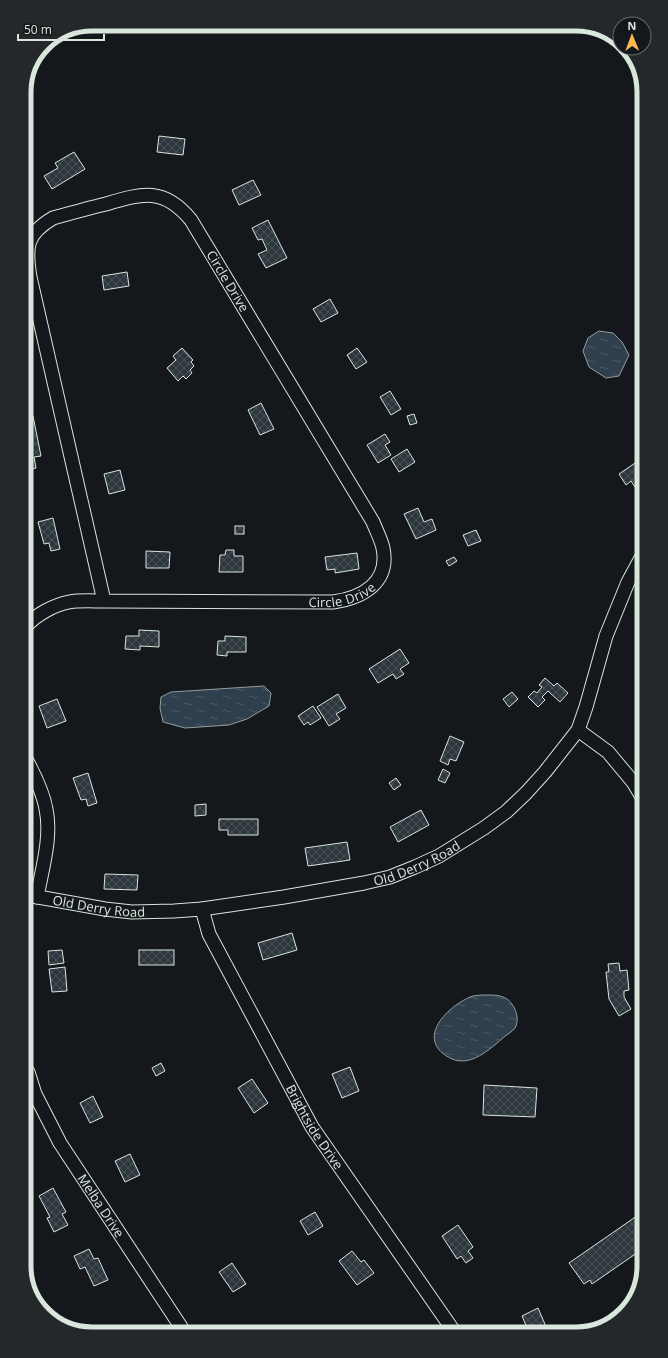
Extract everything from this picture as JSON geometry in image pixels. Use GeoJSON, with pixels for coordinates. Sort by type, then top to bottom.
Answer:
{"type":"FeatureCollection","features":[{"type":"Feature","properties":{"kind":"street","name":"Circle Drive"},"geometry":{"type":"LineString","coordinates":[[31,240],[33,234],[42,225],[53,218],[132,196],[146,194],[160,196],[183,210],[191,220],[373,522],[383,549],[383,564],[379,577],[370,588],[359,596],[346,600],[333,602],[70,602],[41,614],[31,622]]}},
{"type":"Feature","properties":{"kind":"street","name":"Circle Drive"},"geometry":{"type":"LineString","coordinates":[[31,281],[104,601]]}},
{"type":"Feature","properties":{"kind":"street","name":"Old Derry Road"},"geometry":{"type":"LineString","coordinates":[[32,896],[105,909],[132,912],[202,909],[364,883],[415,867],[439,856],[484,828],[506,812],[536,782],[578,730],[606,636],[628,582],[637,565]]}},
{"type":"Feature","properties":{"kind":"street"},"geometry":{"type":"LineString","coordinates":[[578,730],[608,752],[637,789]]}},
{"type":"Feature","properties":{"kind":"street"},"geometry":{"type":"LineString","coordinates":[[31,770],[43,798],[47,824],[45,850],[32,896]]}},
{"type":"Feature","properties":{"kind":"street","name":"Brightside Drive"},"geometry":{"type":"LineString","coordinates":[[202,909],[209,934],[312,1127],[450,1327]]}},
{"type":"Feature","properties":{"kind":"street","name":"Melba Drive"},"geometry":{"type":"LineString","coordinates":[[31,1081],[35,1094],[60,1143],[181,1327]]}},
{"type":"Feature","properties":{"kind":"water"},"geometry":{"type":"Polygon","coordinates":[[[599,331],[613,333],[622,342],[629,355],[619,376],[606,378],[589,367],[583,351],[588,338],[599,331]]]}},
{"type":"Feature","properties":{"kind":"water"},"geometry":{"type":"Polygon","coordinates":[[[264,686],[271,693],[269,706],[247,719],[229,725],[185,728],[163,722],[160,708],[161,697],[171,692],[264,686]]]}},
{"type":"Feature","properties":{"kind":"water"},"geometry":{"type":"Polygon","coordinates":[[[476,995],[501,996],[510,1002],[517,1015],[517,1024],[515,1028],[486,1052],[473,1059],[459,1061],[452,1059],[441,1052],[435,1043],[434,1034],[437,1025],[443,1017],[460,1002],[470,997],[476,995]]]}},
{"type":"Feature","properties":{"kind":"building"},"geometry":{"type":"Polygon","coordinates":[[[159,136],[185,139],[183,155],[157,152],[159,136]]]}},
{"type":"Feature","properties":{"kind":"building"},"geometry":{"type":"Polygon","coordinates":[[[74,152],[85,169],[52,189],[44,176],[58,168],[55,163],[74,152]]]}},
{"type":"Feature","properties":{"kind":"building"},"geometry":{"type":"Polygon","coordinates":[[[253,180],[261,195],[239,205],[232,190],[253,180]]]}},
{"type":"Feature","properties":{"kind":"building"},"geometry":{"type":"Polygon","coordinates":[[[268,220],[287,258],[266,268],[258,254],[267,250],[262,239],[258,240],[252,228],[268,220]]]}},
{"type":"Feature","properties":{"kind":"building"},"geometry":{"type":"Polygon","coordinates":[[[127,272],[129,286],[104,290],[102,276],[127,272]]]}},
{"type":"Feature","properties":{"kind":"building"},"geometry":{"type":"Polygon","coordinates":[[[330,299],[338,313],[321,322],[313,309],[330,299]]]}},
{"type":"Feature","properties":{"kind":"building"},"geometry":{"type":"Polygon","coordinates":[[[182,348],[193,360],[191,362],[194,366],[190,370],[192,373],[186,379],[183,376],[178,381],[167,368],[176,360],[173,356],[182,348]]]}},
{"type":"Feature","properties":{"kind":"building"},"geometry":{"type":"Polygon","coordinates":[[[357,348],[367,362],[356,369],[347,355],[357,348]]]}},
{"type":"Feature","properties":{"kind":"building"},"geometry":{"type":"Polygon","coordinates":[[[390,391],[401,409],[391,415],[380,397],[390,391]]]}},
{"type":"Feature","properties":{"kind":"building"},"geometry":{"type":"Polygon","coordinates":[[[261,403],[274,429],[260,435],[248,410],[261,403]]]}},
{"type":"Feature","properties":{"kind":"building"},"geometry":{"type":"Polygon","coordinates":[[[414,414],[417,423],[410,425],[407,416],[414,414]]]}},
{"type":"Feature","properties":{"kind":"building"},"geometry":{"type":"Polygon","coordinates":[[[31,416],[33,416],[41,456],[34,457],[36,468],[31,469],[31,416]]]}},
{"type":"Feature","properties":{"kind":"building"},"geometry":{"type":"Polygon","coordinates":[[[385,434],[390,442],[385,445],[391,455],[378,463],[367,445],[385,434]]]}},
{"type":"Feature","properties":{"kind":"building"},"geometry":{"type":"Polygon","coordinates":[[[407,449],[415,462],[399,472],[391,459],[407,449]]]}},
{"type":"Feature","properties":{"kind":"building"},"geometry":{"type":"Polygon","coordinates":[[[637,462],[637,490],[631,481],[626,485],[619,474],[637,462]]]}},
{"type":"Feature","properties":{"kind":"building"},"geometry":{"type":"Polygon","coordinates":[[[120,470],[125,490],[109,494],[104,474],[120,470]]]}},
{"type":"Feature","properties":{"kind":"building"},"geometry":{"type":"Polygon","coordinates":[[[418,508],[424,522],[432,519],[436,530],[416,539],[404,514],[418,508]]]}},
{"type":"Feature","properties":{"kind":"building"},"geometry":{"type":"Polygon","coordinates":[[[53,518],[60,549],[51,551],[49,543],[44,544],[38,522],[53,518]]]}},
{"type":"Feature","properties":{"kind":"building"},"geometry":{"type":"Polygon","coordinates":[[[235,526],[244,526],[244,534],[235,534],[235,526]]]}},
{"type":"Feature","properties":{"kind":"building"},"geometry":{"type":"Polygon","coordinates":[[[476,530],[481,541],[468,546],[463,535],[476,530]]]}},
{"type":"Feature","properties":{"kind":"building"},"geometry":{"type":"Polygon","coordinates":[[[226,550],[234,550],[234,556],[243,556],[243,572],[219,572],[220,555],[225,555],[226,550]]]}},
{"type":"Feature","properties":{"kind":"building"},"geometry":{"type":"Polygon","coordinates":[[[146,551],[170,552],[169,568],[146,568],[146,551]]]}},
{"type":"Feature","properties":{"kind":"building"},"geometry":{"type":"Polygon","coordinates":[[[357,553],[359,569],[335,573],[335,569],[327,570],[325,557],[357,553]]]}},
{"type":"Feature","properties":{"kind":"building"},"geometry":{"type":"Polygon","coordinates":[[[454,557],[457,561],[449,566],[446,561],[454,557]]]}},
{"type":"Feature","properties":{"kind":"building"},"geometry":{"type":"Polygon","coordinates":[[[139,630],[159,631],[159,647],[140,646],[140,650],[125,649],[126,636],[139,636],[139,630]]]}},
{"type":"Feature","properties":{"kind":"building"},"geometry":{"type":"Polygon","coordinates":[[[225,636],[246,637],[246,652],[227,652],[227,656],[217,655],[218,641],[225,641],[225,636]]]}},
{"type":"Feature","properties":{"kind":"building"},"geometry":{"type":"Polygon","coordinates":[[[400,649],[409,663],[400,669],[404,674],[396,679],[393,674],[378,683],[369,669],[400,649]]]}},
{"type":"Feature","properties":{"kind":"building"},"geometry":{"type":"Polygon","coordinates":[[[545,678],[554,686],[557,683],[568,693],[560,702],[548,691],[542,697],[545,700],[538,707],[528,697],[534,691],[537,693],[542,687],[539,685],[545,678]]]}},
{"type":"Feature","properties":{"kind":"building"},"geometry":{"type":"Polygon","coordinates":[[[512,692],[518,699],[509,707],[503,699],[512,692]]]}},
{"type":"Feature","properties":{"kind":"building"},"geometry":{"type":"Polygon","coordinates":[[[338,694],[346,708],[336,714],[340,719],[329,726],[317,707],[338,694]]]}},
{"type":"Feature","properties":{"kind":"building"},"geometry":{"type":"Polygon","coordinates":[[[57,699],[66,721],[47,728],[39,706],[57,699]]]}},
{"type":"Feature","properties":{"kind":"building"},"geometry":{"type":"Polygon","coordinates":[[[313,706],[321,718],[310,725],[308,722],[304,725],[298,716],[313,706]]]}},
{"type":"Feature","properties":{"kind":"building"},"geometry":{"type":"Polygon","coordinates":[[[450,736],[464,742],[456,761],[450,759],[448,765],[440,761],[450,736]]]}},
{"type":"Feature","properties":{"kind":"building"},"geometry":{"type":"Polygon","coordinates":[[[443,769],[450,773],[445,783],[438,780],[443,769]]]}},
{"type":"Feature","properties":{"kind":"building"},"geometry":{"type":"Polygon","coordinates":[[[88,773],[97,803],[88,806],[86,799],[81,800],[73,778],[88,773]]]}},
{"type":"Feature","properties":{"kind":"building"},"geometry":{"type":"Polygon","coordinates":[[[396,778],[401,785],[394,790],[389,783],[396,778]]]}},
{"type":"Feature","properties":{"kind":"building"},"geometry":{"type":"Polygon","coordinates":[[[206,804],[206,815],[195,816],[195,805],[206,804]]]}},
{"type":"Feature","properties":{"kind":"building"},"geometry":{"type":"Polygon","coordinates":[[[421,810],[429,825],[398,842],[390,827],[421,810]]]}},
{"type":"Feature","properties":{"kind":"building"},"geometry":{"type":"Polygon","coordinates":[[[219,819],[258,819],[258,835],[228,835],[228,830],[219,830],[219,819]]]}},
{"type":"Feature","properties":{"kind":"building"},"geometry":{"type":"Polygon","coordinates":[[[347,842],[350,860],[308,866],[305,848],[347,842]]]}},
{"type":"Feature","properties":{"kind":"building"},"geometry":{"type":"Polygon","coordinates":[[[105,874],[138,875],[137,890],[104,889],[105,874]]]}},
{"type":"Feature","properties":{"kind":"building"},"geometry":{"type":"Polygon","coordinates":[[[292,933],[297,950],[263,960],[258,943],[292,933]]]}},
{"type":"Feature","properties":{"kind":"building"},"geometry":{"type":"Polygon","coordinates":[[[62,950],[64,963],[49,965],[48,951],[62,950]]]}},
{"type":"Feature","properties":{"kind":"building"},"geometry":{"type":"Polygon","coordinates":[[[139,950],[174,950],[174,965],[139,965],[139,950]]]}},
{"type":"Feature","properties":{"kind":"building"},"geometry":{"type":"Polygon","coordinates":[[[619,963],[620,971],[627,970],[629,990],[624,991],[624,997],[631,1009],[619,1016],[609,999],[606,972],[609,972],[608,964],[619,963]]]}},
{"type":"Feature","properties":{"kind":"building"},"geometry":{"type":"Polygon","coordinates":[[[65,967],[67,991],[52,992],[49,969],[65,967]]]}},
{"type":"Feature","properties":{"kind":"building"},"geometry":{"type":"Polygon","coordinates":[[[161,1063],[165,1071],[156,1076],[152,1068],[161,1063]]]}},
{"type":"Feature","properties":{"kind":"building"},"geometry":{"type":"Polygon","coordinates":[[[350,1067],[359,1091],[342,1098],[332,1074],[350,1067]]]}},
{"type":"Feature","properties":{"kind":"building"},"geometry":{"type":"Polygon","coordinates":[[[252,1079],[268,1103],[254,1113],[238,1088],[252,1079]]]}},
{"type":"Feature","properties":{"kind":"building"},"geometry":{"type":"Polygon","coordinates":[[[484,1085],[537,1088],[535,1117],[483,1115],[484,1085]]]}},
{"type":"Feature","properties":{"kind":"building"},"geometry":{"type":"Polygon","coordinates":[[[93,1096],[103,1117],[90,1123],[80,1103],[93,1096]]]}},
{"type":"Feature","properties":{"kind":"building"},"geometry":{"type":"Polygon","coordinates":[[[130,1154],[140,1175],[125,1182],[115,1161],[130,1154]]]}},
{"type":"Feature","properties":{"kind":"building"},"geometry":{"type":"Polygon","coordinates":[[[53,1188],[66,1212],[62,1214],[68,1225],[54,1232],[47,1218],[50,1217],[39,1196],[53,1188]]]}},
{"type":"Feature","properties":{"kind":"building"},"geometry":{"type":"Polygon","coordinates":[[[315,1212],[323,1226],[308,1235],[300,1221],[315,1212]]]}},
{"type":"Feature","properties":{"kind":"building"},"geometry":{"type":"Polygon","coordinates":[[[637,1216],[637,1253],[592,1284],[590,1280],[584,1284],[569,1263],[637,1216]]]}},
{"type":"Feature","properties":{"kind":"building"},"geometry":{"type":"Polygon","coordinates":[[[458,1225],[473,1247],[468,1251],[473,1258],[466,1263],[461,1256],[457,1259],[442,1236],[458,1225]]]}},
{"type":"Feature","properties":{"kind":"building"},"geometry":{"type":"Polygon","coordinates":[[[89,1249],[94,1259],[98,1258],[108,1280],[94,1286],[85,1267],[80,1269],[74,1256],[89,1249]]]}},
{"type":"Feature","properties":{"kind":"building"},"geometry":{"type":"Polygon","coordinates":[[[352,1251],[361,1262],[364,1260],[374,1273],[357,1285],[339,1261],[352,1251]]]}},
{"type":"Feature","properties":{"kind":"building"},"geometry":{"type":"Polygon","coordinates":[[[232,1263],[246,1284],[233,1292],[219,1272],[232,1263]]]}},
{"type":"Feature","properties":{"kind":"building"},"geometry":{"type":"Polygon","coordinates":[[[538,1308],[546,1327],[527,1327],[522,1316],[538,1308]]]}}]}
